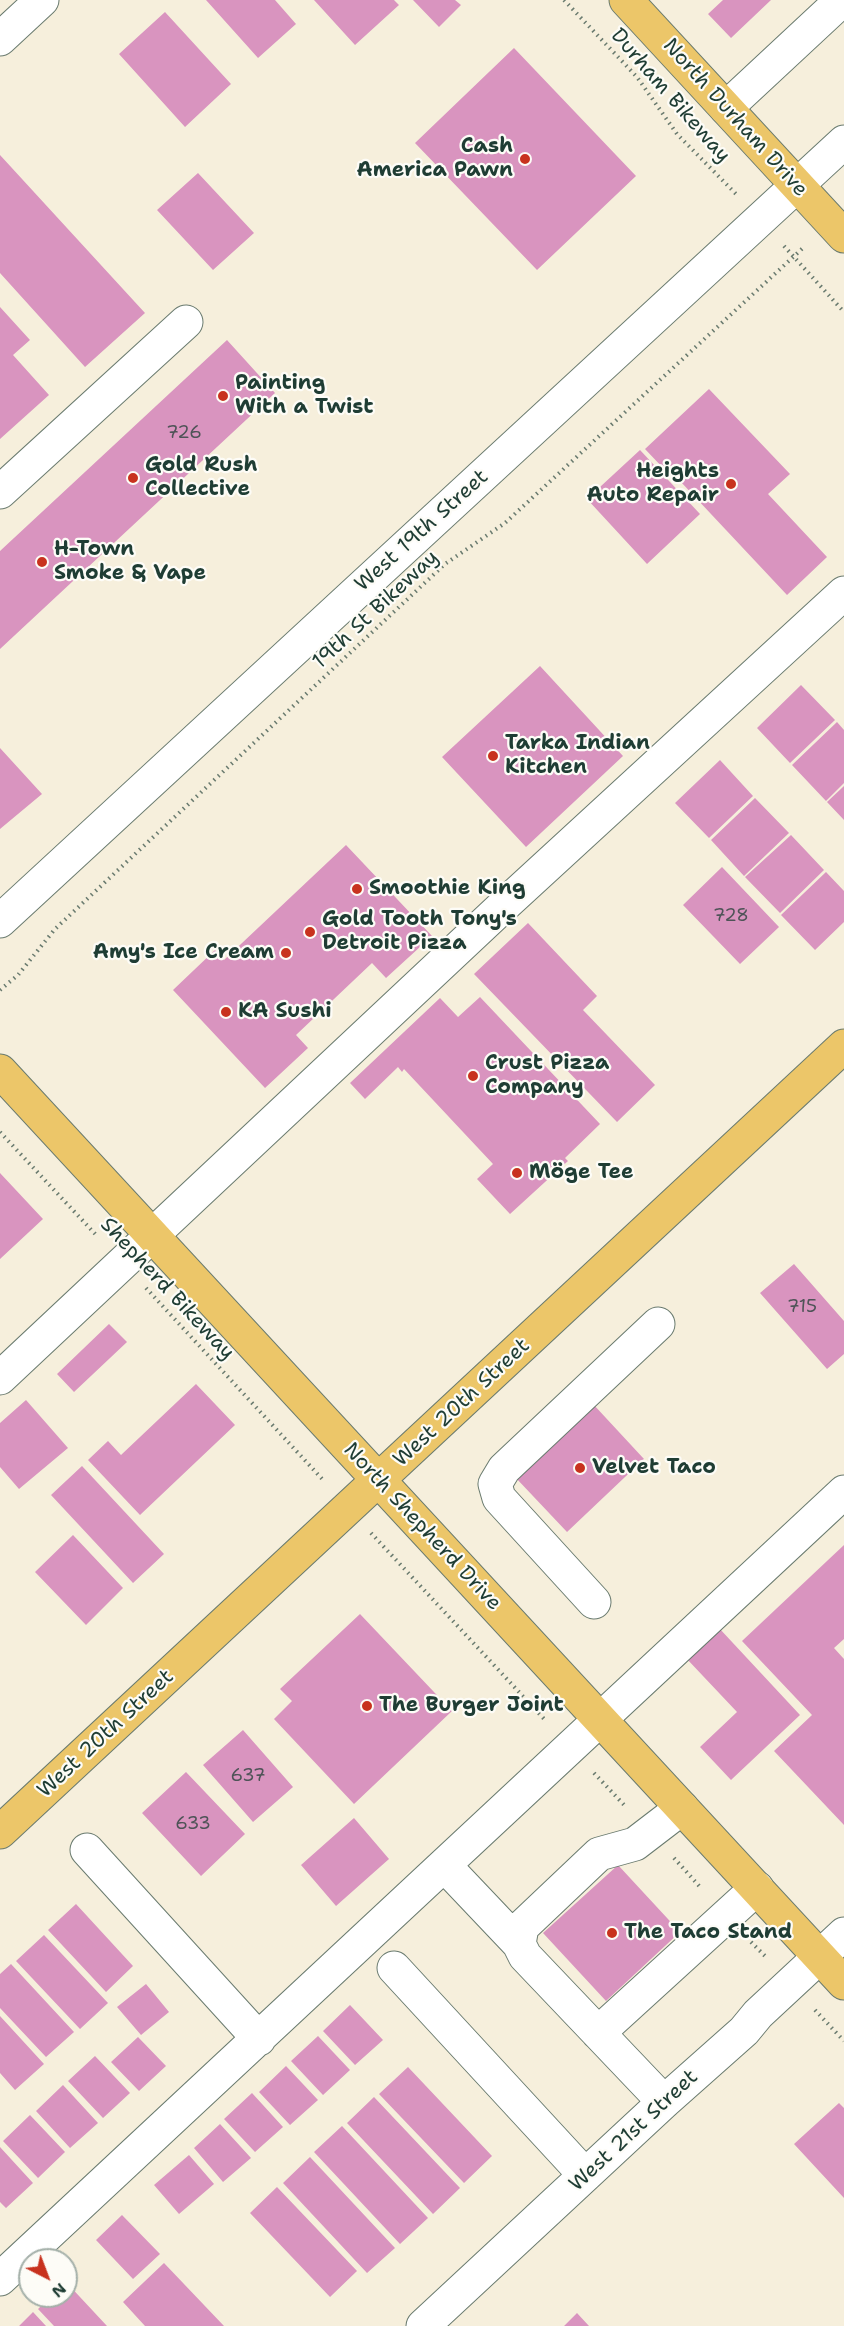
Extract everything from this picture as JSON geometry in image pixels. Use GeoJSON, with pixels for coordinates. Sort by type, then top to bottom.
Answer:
{"type":"FeatureCollection","features":[{"type":"Feature","properties":{"kind":"main road","name":"North Durham Drive"},"geometry":{"type":"LineString","coordinates":[[640,5],[726,108],[844,236]]}},
{"type":"Feature","properties":{"kind":"main road","name":"West 20th Street"},"geometry":{"type":"LineString","coordinates":[[0,1832],[844,1046]]}},
{"type":"Feature","properties":{"kind":"main road","name":"North Shepherd Drive"},"geometry":{"type":"LineString","coordinates":[[5,1084],[154,1235],[844,1983]]}},
{"type":"Feature","properties":{"kind":"street"},"geometry":{"type":"LineString","coordinates":[[0,39],[42,0]]}},
{"type":"Feature","properties":{"kind":"street"},"geometry":{"type":"LineString","coordinates":[[726,108],[842,0]]}},
{"type":"Feature","properties":{"kind":"street","name":"West 19th Street"},"geometry":{"type":"LineString","coordinates":[[0,921],[844,142]]}},
{"type":"Feature","properties":{"kind":"street"},"geometry":{"type":"LineString","coordinates":[[0,492],[186,322]]}},
{"type":"Feature","properties":{"kind":"street"},"geometry":{"type":"LineString","coordinates":[[0,1378],[509,901],[844,593]]}},
{"type":"Feature","properties":{"kind":"street"},"geometry":{"type":"LineString","coordinates":[[594,1602],[499,1498],[495,1484],[504,1469],[658,1324]]}},
{"type":"Feature","properties":{"kind":"street"},"geometry":{"type":"LineString","coordinates":[[0,2279],[446,1866],[844,1492]]}},
{"type":"Feature","properties":{"kind":"street"},"geometry":{"type":"LineString","coordinates":[[519,1944],[522,1927],[599,1854],[635,1844],[682,1808]]}},
{"type":"Feature","properties":{"kind":"street"},"geometry":{"type":"LineString","coordinates":[[87,1850],[259,2039]]}},
{"type":"Feature","properties":{"kind":"street"},"geometry":{"type":"LineString","coordinates":[[446,1866],[519,1944],[525,1956],[664,2102]]}},
{"type":"Feature","properties":{"kind":"street"},"geometry":{"type":"LineString","coordinates":[[598,2033],[757,1888]]}},
{"type":"Feature","properties":{"kind":"street","name":"West 21st Street"},"geometry":{"type":"LineString","coordinates":[[423,2326],[664,2102],[744,2031],[758,2014],[844,1934]]}},
{"type":"Feature","properties":{"kind":"street"},"geometry":{"type":"LineString","coordinates":[[394,1968],[585,2175]]}},
{"type":"Feature","properties":{"kind":"path","name":"Durham Bikeway"},"geometry":{"type":"LineString","coordinates":[[564,0],[637,77],[677,134],[728,185]]}},
{"type":"Feature","properties":{"kind":"path","name":"19th St Bikeway"},"geometry":{"type":"LineString","coordinates":[[0,990],[18,975],[55,929],[445,564],[505,523],[784,265]]}},
{"type":"Feature","properties":{"kind":"path"},"geometry":{"type":"LineString","coordinates":[[803,267],[844,312]]}},
{"type":"Feature","properties":{"kind":"path","name":"Shepherd Bikeway"},"geometry":{"type":"LineString","coordinates":[[0,1132],[312,1468]]}},
{"type":"Feature","properties":{"kind":"path"},"geometry":{"type":"LineString","coordinates":[[814,2009],[844,2041]]}},
{"type":"Feature","properties":{"kind":"building"},"geometry":{"type":"Polygon","coordinates":[[[206,0],[275,0],[296,24],[258,58],[206,0]]]}},
{"type":"Feature","properties":{"kind":"building"},"geometry":{"type":"Polygon","coordinates":[[[314,0],[394,0],[399,5],[355,45],[314,0]]]}},
{"type":"Feature","properties":{"kind":"building"},"geometry":{"type":"Polygon","coordinates":[[[413,0],[455,0],[461,5],[439,27],[413,0]]]}},
{"type":"Feature","properties":{"kind":"building"},"geometry":{"type":"Polygon","coordinates":[[[723,0],[771,0],[731,38],[708,14],[723,0]]]}},
{"type":"Feature","properties":{"kind":"building"},"geometry":{"type":"Polygon","coordinates":[[[165,12],[231,84],[185,127],[119,54],[165,12]]]}},
{"type":"Feature","properties":{"kind":"building","name":"Cash America Pawn"},"geometry":{"type":"Polygon","coordinates":[[[514,48],[636,176],[537,270],[415,143],[514,48]]]}},
{"type":"Feature","properties":{"kind":"building"},"geometry":{"type":"Polygon","coordinates":[[[0,155],[145,313],[85,367],[0,273],[0,155]]]}},
{"type":"Feature","properties":{"kind":"building"},"geometry":{"type":"Polygon","coordinates":[[[198,173],[254,233],[213,270],[157,210],[198,173]]]}},
{"type":"Feature","properties":{"kind":"building"},"geometry":{"type":"Polygon","coordinates":[[[0,307],[30,340],[13,355],[49,395],[0,439],[0,307]]]}},
{"type":"Feature","properties":{"kind":"building"},"geometry":{"type":"Polygon","coordinates":[[[227,340],[275,393],[0,649],[0,551],[227,340]]]}},
{"type":"Feature","properties":{"kind":"building","name":"Heights Auto Repair"},"geometry":{"type":"Polygon","coordinates":[[[709,389],[790,474],[768,494],[827,557],[787,595],[665,465],[663,468],[645,449],[709,389]]]}},
{"type":"Feature","properties":{"kind":"building"},"geometry":{"type":"Polygon","coordinates":[[[640,450],[700,514],[647,564],[587,499],[640,450]]]}},
{"type":"Feature","properties":{"kind":"building"},"geometry":{"type":"Polygon","coordinates":[[[540,666],[623,756],[526,847],[442,757],[540,666]]]}},
{"type":"Feature","properties":{"kind":"building"},"geometry":{"type":"Polygon","coordinates":[[[801,685],[835,720],[790,763],[757,728],[801,685]]]}},
{"type":"Feature","properties":{"kind":"building"},"geometry":{"type":"Polygon","coordinates":[[[837,722],[844,730],[844,783],[826,801],[792,765],[837,722]]]}},
{"type":"Feature","properties":{"kind":"building"},"geometry":{"type":"Polygon","coordinates":[[[0,748],[42,794],[0,829],[0,748]]]}},
{"type":"Feature","properties":{"kind":"building"},"geometry":{"type":"Polygon","coordinates":[[[720,760],[753,796],[709,838],[675,803],[720,760]]]}},
{"type":"Feature","properties":{"kind":"building"},"geometry":{"type":"Polygon","coordinates":[[[844,786],[844,820],[827,802],[844,786]]]}},
{"type":"Feature","properties":{"kind":"building"},"geometry":{"type":"Polygon","coordinates":[[[755,798],[789,833],[744,876],[711,840],[755,798]]]}},
{"type":"Feature","properties":{"kind":"building"},"geometry":{"type":"Polygon","coordinates":[[[791,835],[824,870],[780,913],[745,877],[791,835]]]}},
{"type":"Feature","properties":{"kind":"building"},"geometry":{"type":"Polygon","coordinates":[[[346,845],[432,936],[386,978],[372,963],[296,1035],[308,1048],[265,1088],[173,990],[215,950],[224,960],[346,845]]]}},
{"type":"Feature","properties":{"kind":"building"},"geometry":{"type":"Polygon","coordinates":[[[722,867],[779,927],[740,964],[683,905],[722,867]]]}},
{"type":"Feature","properties":{"kind":"building"},"geometry":{"type":"Polygon","coordinates":[[[826,872],[844,891],[844,922],[815,950],[781,915],[826,872]]]}},
{"type":"Feature","properties":{"kind":"building"},"geometry":{"type":"Polygon","coordinates":[[[528,923],[597,996],[583,1010],[655,1085],[617,1122],[474,974],[528,923]]]}},
{"type":"Feature","properties":{"kind":"building"},"geometry":{"type":"Polygon","coordinates":[[[480,997],[600,1124],[565,1158],[568,1161],[510,1214],[477,1179],[493,1164],[404,1069],[402,1072],[398,1067],[365,1099],[350,1083],[440,998],[458,1017],[480,997]]]}},
{"type":"Feature","properties":{"kind":"building"},"geometry":{"type":"Polygon","coordinates":[[[0,1173],[43,1219],[0,1259],[0,1173]]]}},
{"type":"Feature","properties":{"kind":"building"},"geometry":{"type":"Polygon","coordinates":[[[794,1264],[844,1321],[844,1354],[827,1369],[760,1293],[794,1264]]]}},
{"type":"Feature","properties":{"kind":"building"},"geometry":{"type":"Polygon","coordinates":[[[109,1324],[127,1342],[74,1392],[57,1374],[109,1324]]]}},
{"type":"Feature","properties":{"kind":"building"},"geometry":{"type":"Polygon","coordinates":[[[196,1384],[235,1425],[140,1515],[88,1460],[108,1441],[121,1455],[196,1384]]]}},
{"type":"Feature","properties":{"kind":"building"},"geometry":{"type":"Polygon","coordinates":[[[26,1400],[68,1448],[19,1489],[0,1467],[0,1423],[26,1400]]]}},
{"type":"Feature","properties":{"kind":"building","name":"Velvet Taco"},"geometry":{"type":"Polygon","coordinates":[[[593,1404],[644,1459],[567,1532],[515,1477],[593,1404]]]}},
{"type":"Feature","properties":{"kind":"building"},"geometry":{"type":"Polygon","coordinates":[[[82,1466],[164,1554],[133,1583],[51,1495],[82,1466]]]}},
{"type":"Feature","properties":{"kind":"building"},"geometry":{"type":"Polygon","coordinates":[[[73,1535],[123,1588],[86,1625],[35,1572],[73,1535]]]}},
{"type":"Feature","properties":{"kind":"building"},"geometry":{"type":"Polygon","coordinates":[[[844,1545],[844,1639],[834,1648],[844,1659],[844,1825],[774,1751],[812,1715],[742,1641],[844,1545]]]}},
{"type":"Feature","properties":{"kind":"building","name":"The Burger Joint"},"geometry":{"type":"Polygon","coordinates":[[[360,1614],[452,1711],[354,1804],[274,1719],[292,1701],[280,1689],[360,1614]]]}},
{"type":"Feature","properties":{"kind":"building"},"geometry":{"type":"Polygon","coordinates":[[[719,1628],[800,1715],[731,1780],[700,1747],[737,1712],[686,1658],[719,1628]]]}},
{"type":"Feature","properties":{"kind":"building"},"geometry":{"type":"Polygon","coordinates":[[[243,1730],[293,1787],[253,1822],[203,1765],[243,1730]]]}},
{"type":"Feature","properties":{"kind":"building"},"geometry":{"type":"Polygon","coordinates":[[[186,1772],[245,1834],[201,1876],[142,1813],[186,1772]]]}},
{"type":"Feature","properties":{"kind":"building"},"geometry":{"type":"Polygon","coordinates":[[[354,1818],[389,1859],[336,1906],[301,1865],[354,1818]]]}},
{"type":"Feature","properties":{"kind":"building","name":"The Taco Stand"},"geometry":{"type":"Polygon","coordinates":[[[618,1865],[680,1932],[606,2001],[543,1933],[618,1865]]]}},
{"type":"Feature","properties":{"kind":"building"},"geometry":{"type":"Polygon","coordinates":[[[76,1904],[133,1966],[106,1992],[48,1930],[76,1904]]]}},
{"type":"Feature","properties":{"kind":"building"},"geometry":{"type":"Polygon","coordinates":[[[44,1935],[108,2003],[80,2029],[16,1961],[44,1935]]]}},
{"type":"Feature","properties":{"kind":"building"},"geometry":{"type":"Polygon","coordinates":[[[11,1964],[74,2032],[46,2057],[0,2008],[0,1974],[11,1964]]]}},
{"type":"Feature","properties":{"kind":"building"},"geometry":{"type":"Polygon","coordinates":[[[146,1984],[169,2012],[141,2035],[117,2007],[146,1984]]]}},
{"type":"Feature","properties":{"kind":"building"},"geometry":{"type":"Polygon","coordinates":[[[350,2005],[383,2040],[355,2065],[323,2031],[350,2005]]]}},
{"type":"Feature","properties":{"kind":"building"},"geometry":{"type":"Polygon","coordinates":[[[0,2016],[44,2064],[15,2090],[0,2073],[0,2016]]]}},
{"type":"Feature","properties":{"kind":"building"},"geometry":{"type":"Polygon","coordinates":[[[318,2036],[350,2070],[323,2095],[291,2061],[318,2036]]]}},
{"type":"Feature","properties":{"kind":"building"},"geometry":{"type":"Polygon","coordinates":[[[138,2037],[166,2066],[139,2091],[111,2062],[138,2037]]]}},
{"type":"Feature","properties":{"kind":"building"},"geometry":{"type":"Polygon","coordinates":[[[95,2056],[130,2093],[103,2118],[68,2081],[95,2056]]]}},
{"type":"Feature","properties":{"kind":"building"},"geometry":{"type":"Polygon","coordinates":[[[286,2066],[318,2100],[290,2125],[259,2092],[286,2066]]]}},
{"type":"Feature","properties":{"kind":"building"},"geometry":{"type":"Polygon","coordinates":[[[408,2067],[492,2156],[464,2183],[379,2094],[408,2067]]]}},
{"type":"Feature","properties":{"kind":"building"},"geometry":{"type":"Polygon","coordinates":[[[63,2085],[98,2123],[70,2148],[36,2111],[63,2085]]]}},
{"type":"Feature","properties":{"kind":"building"},"geometry":{"type":"Polygon","coordinates":[[[252,2093],[283,2127],[255,2152],[224,2119],[252,2093]]]}},
{"type":"Feature","properties":{"kind":"building"},"geometry":{"type":"Polygon","coordinates":[[[374,2097],[460,2188],[433,2214],[347,2123],[374,2097]]]}},
{"type":"Feature","properties":{"kind":"building"},"geometry":{"type":"Polygon","coordinates":[[[839,2103],[844,2108],[844,2198],[794,2144],[839,2103]]]}},
{"type":"Feature","properties":{"kind":"building"},"geometry":{"type":"Polygon","coordinates":[[[30,2115],[65,2152],[38,2178],[3,2141],[30,2115]]]}},
{"type":"Feature","properties":{"kind":"building"},"geometry":{"type":"Polygon","coordinates":[[[220,2124],[251,2158],[223,2182],[194,2148],[220,2124]]]}},
{"type":"Feature","properties":{"kind":"building"},"geometry":{"type":"Polygon","coordinates":[[[342,2126],[428,2218],[400,2244],[314,2152],[342,2126]]]}},
{"type":"Feature","properties":{"kind":"building"},"geometry":{"type":"Polygon","coordinates":[[[0,2147],[33,2183],[6,2208],[0,2202],[0,2147]]]}},
{"type":"Feature","properties":{"kind":"building"},"geometry":{"type":"Polygon","coordinates":[[[189,2155],[214,2184],[179,2214],[154,2185],[189,2155]]]}},
{"type":"Feature","properties":{"kind":"building"},"geometry":{"type":"Polygon","coordinates":[[[310,2157],[395,2248],[367,2273],[283,2183],[310,2157]]]}},
{"type":"Feature","properties":{"kind":"building"},"geometry":{"type":"Polygon","coordinates":[[[277,2187],[357,2271],[330,2297],[250,2213],[277,2187]]]}},
{"type":"Feature","properties":{"kind":"building"},"geometry":{"type":"Polygon","coordinates":[[[122,2215],[160,2254],[133,2279],[96,2240],[122,2215]]]}},
{"type":"Feature","properties":{"kind":"building"},"geometry":{"type":"Polygon","coordinates":[[[164,2263],[224,2326],[145,2326],[123,2302],[164,2263]]]}},
{"type":"Feature","properties":{"kind":"building"},"geometry":{"type":"Polygon","coordinates":[[[78,2295],[107,2326],[54,2326],[38,2309],[78,2308],[78,2295]]]}},
{"type":"Feature","properties":{"kind":"building"},"geometry":{"type":"Polygon","coordinates":[[[33,2312],[46,2326],[19,2326],[33,2312]]]}},
{"type":"Feature","properties":{"kind":"building"},"geometry":{"type":"Polygon","coordinates":[[[577,2313],[589,2326],[564,2326],[577,2313]]]}},
{"type":"Feature","properties":{"kind":"place","name":"Cash America Pawn"},"geometry":{"type":"Point","coordinates":[525,159]}},
{"type":"Feature","properties":{"kind":"place","name":"Painting With a Twist"},"geometry":{"type":"Point","coordinates":[223,396]}},
{"type":"Feature","properties":{"kind":"place","name":"Gold Rush Collective"},"geometry":{"type":"Point","coordinates":[133,478]}},
{"type":"Feature","properties":{"kind":"place","name":"Heights Auto Repair"},"geometry":{"type":"Point","coordinates":[731,484]}},
{"type":"Feature","properties":{"kind":"place","name":"H-Town Smoke & Vape"},"geometry":{"type":"Point","coordinates":[42,562]}},
{"type":"Feature","properties":{"kind":"place","name":"Tarka Indian Kitchen"},"geometry":{"type":"Point","coordinates":[493,756]}},
{"type":"Feature","properties":{"kind":"place","name":"Smoothie King"},"geometry":{"type":"Point","coordinates":[357,889]}},
{"type":"Feature","properties":{"kind":"place","name":"Gold Tooth Tony's Detroit Pizza"},"geometry":{"type":"Point","coordinates":[310,932]}},
{"type":"Feature","properties":{"kind":"place","name":"Amy's Ice Cream"},"geometry":{"type":"Point","coordinates":[286,953]}},
{"type":"Feature","properties":{"kind":"place","name":"KA Sushi"},"geometry":{"type":"Point","coordinates":[226,1012]}},
{"type":"Feature","properties":{"kind":"place","name":"Crust Pizza Company"},"geometry":{"type":"Point","coordinates":[473,1076]}},
{"type":"Feature","properties":{"kind":"place","name":"Möge Tee"},"geometry":{"type":"Point","coordinates":[517,1173]}},
{"type":"Feature","properties":{"kind":"place","name":"Velvet Taco"},"geometry":{"type":"Point","coordinates":[580,1468]}},
{"type":"Feature","properties":{"kind":"place","name":"The Burger Joint"},"geometry":{"type":"Point","coordinates":[367,1706]}},
{"type":"Feature","properties":{"kind":"place","name":"The Taco Stand"},"geometry":{"type":"Point","coordinates":[612,1933]}}]}
